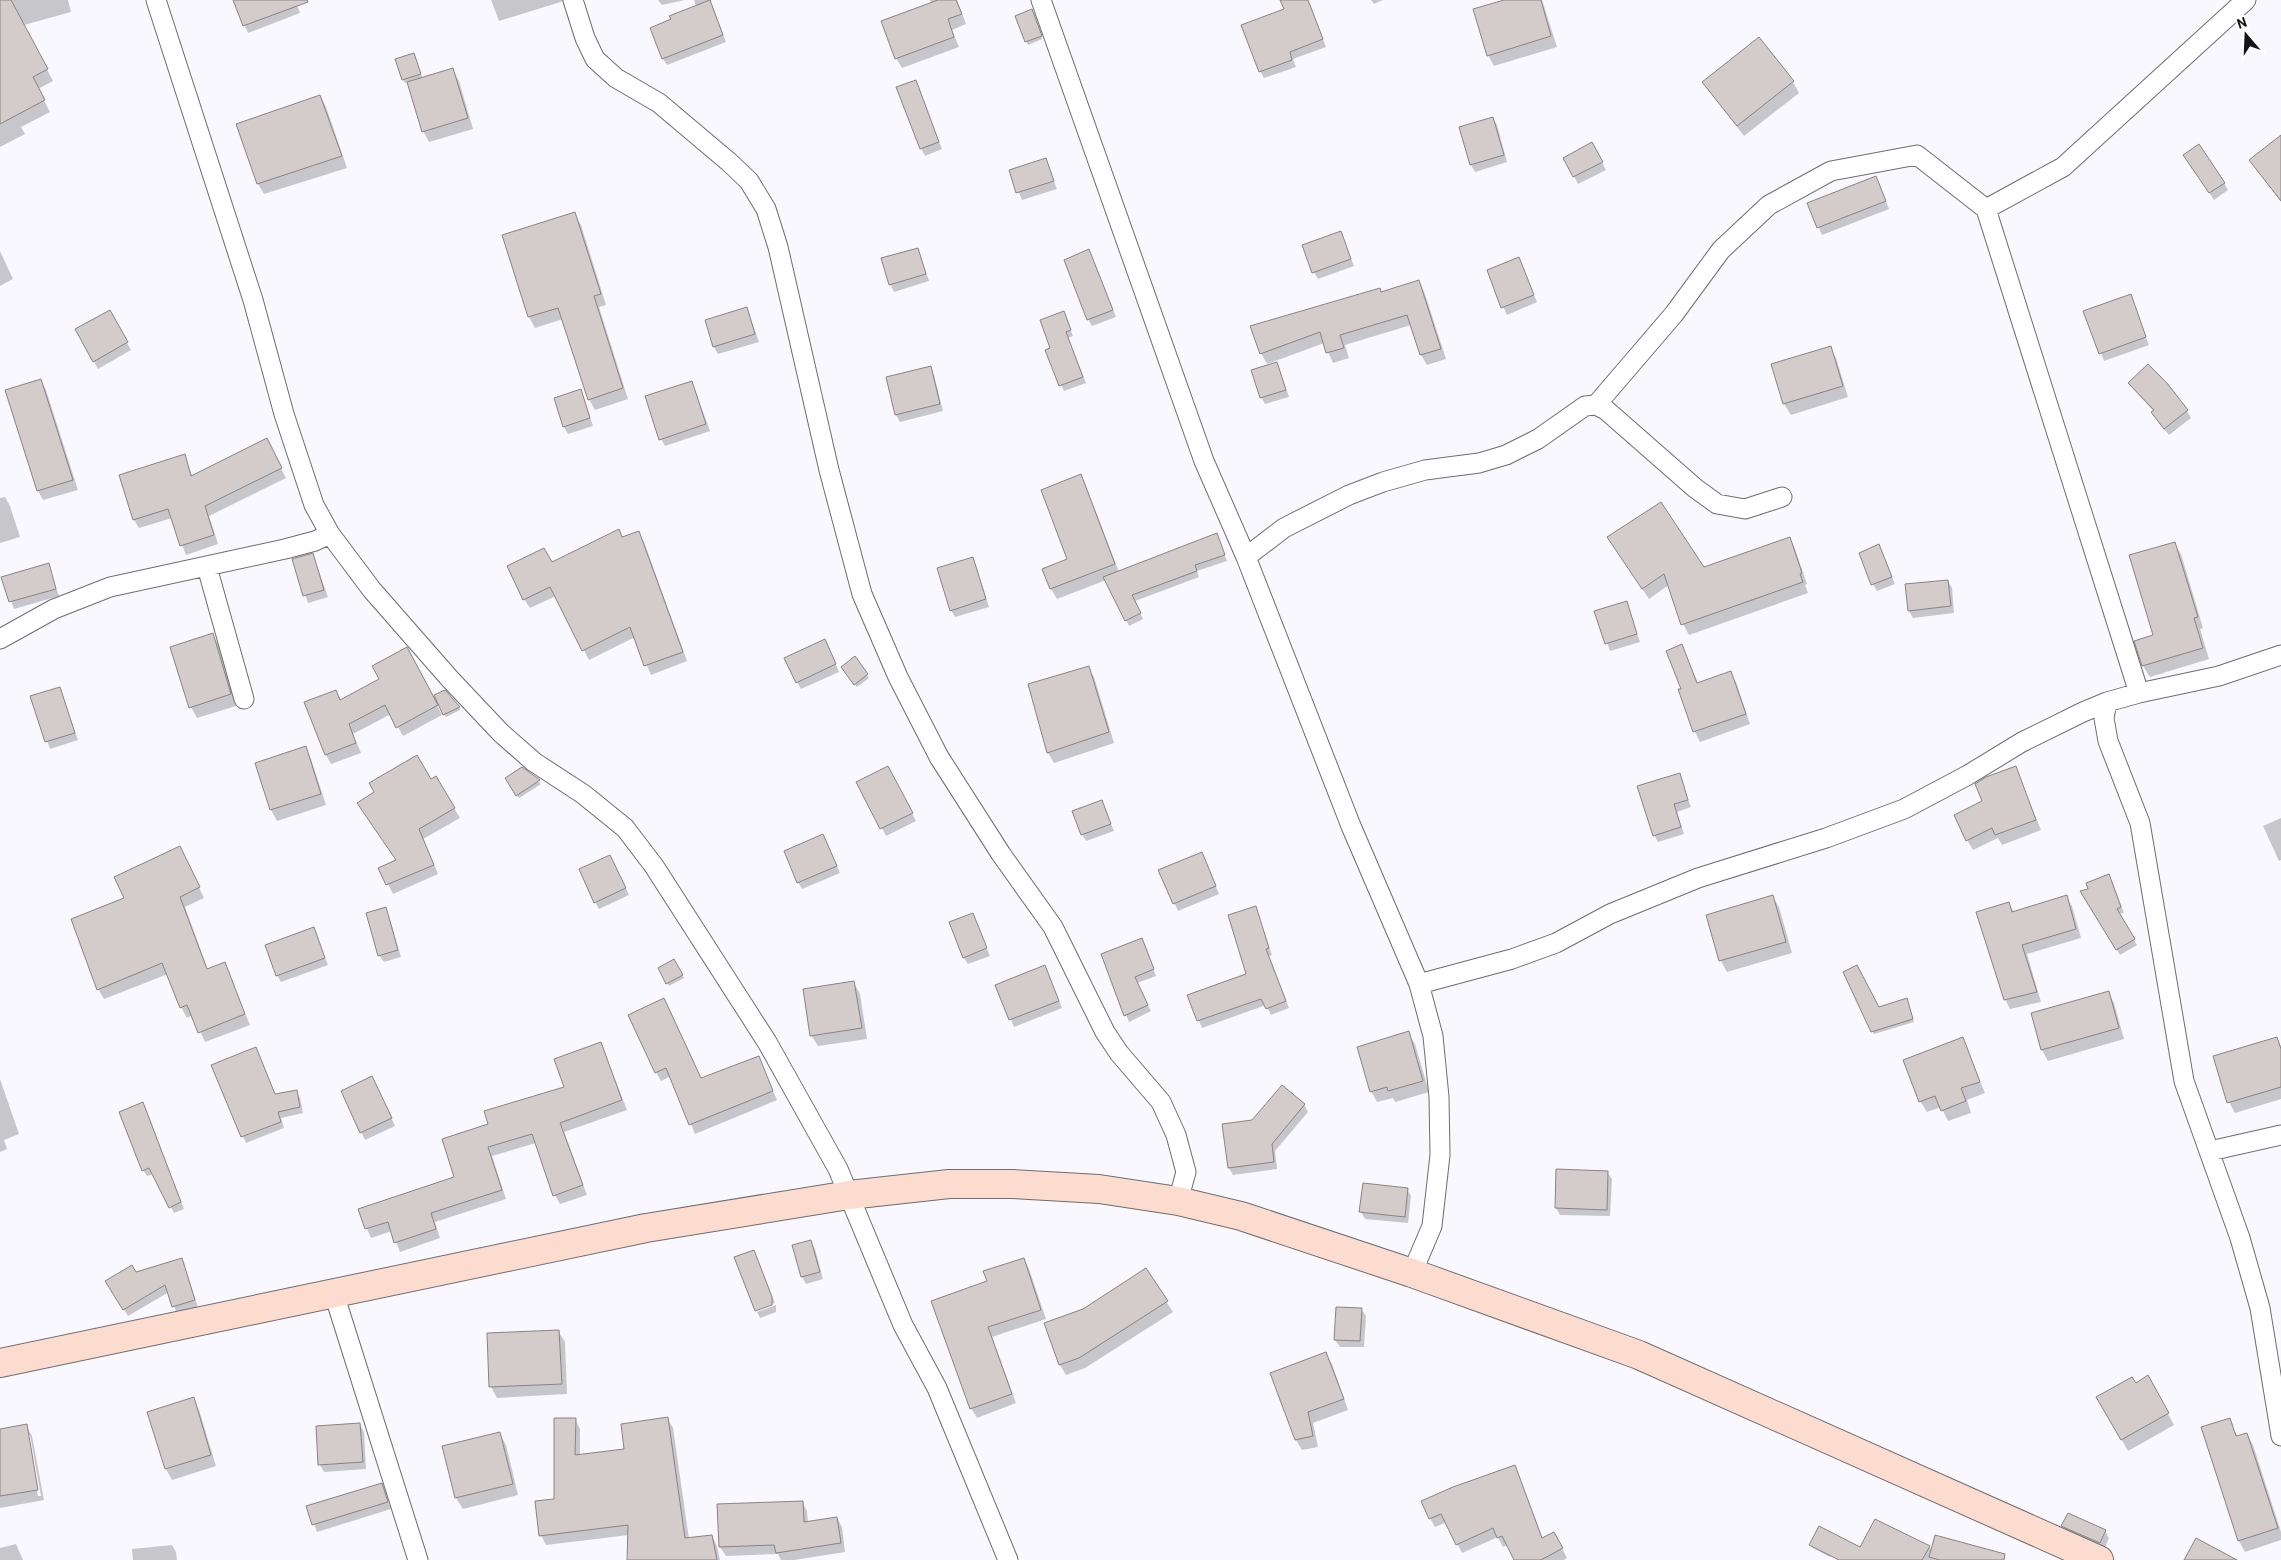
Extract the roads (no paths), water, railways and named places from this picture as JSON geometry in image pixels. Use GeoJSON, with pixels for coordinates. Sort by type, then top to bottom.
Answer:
{"type":"FeatureCollection","features":[{"type":"Feature","properties":{"kind":"main road"},"geometry":{"type":"LineString","coordinates":[[0,1363],[646,1228],[848,1195],[949,1184],[1013,1184],[1099,1189],[1178,1201],[1241,1216],[1412,1273],[1639,1355],[2099,1560]]}},
{"type":"Feature","properties":{"kind":"street"},"geometry":{"type":"LineString","coordinates":[[156,0],[250,291],[287,423],[314,505],[330,534],[372,590],[450,679],[502,733],[534,762],[584,794],[626,828],[654,866],[767,1042],[838,1169],[903,1325],[937,1388],[1008,1560]]}},
{"type":"Feature","properties":{"kind":"street"},"geometry":{"type":"LineString","coordinates":[[573,0],[585,38],[595,59],[616,78],[659,103],[729,162],[749,181],[766,209],[778,247],[827,460],[862,594],[898,677],[939,757],[1001,854],[1053,927],[1105,1032],[1119,1053],[1161,1102],[1176,1135],[1186,1172],[1178,1201]]}},
{"type":"Feature","properties":{"kind":"street"},"geometry":{"type":"LineString","coordinates":[[1041,0],[1204,461],[1246,557],[1351,826],[1419,984],[1433,1036],[1439,1097],[1440,1155],[1432,1226],[1412,1273]]}},
{"type":"Feature","properties":{"kind":"street"},"geometry":{"type":"LineString","coordinates":[[1986,209],[2063,167],[2246,0]]}},
{"type":"Feature","properties":{"kind":"street"},"geometry":{"type":"LineString","coordinates":[[1596,405],[1674,314],[1721,250],[1769,206],[1831,171],[1917,155],[1986,209],[2139,692]]}},
{"type":"Feature","properties":{"kind":"street"},"geometry":{"type":"LineString","coordinates":[[1246,557],[1284,528],[1349,494],[1425,470],[1478,463],[1506,455],[1538,439],[1575,411],[1585,406],[1596,405],[1606,410],[1695,488],[1717,504],[1745,509],[1782,497]]}},
{"type":"Feature","properties":{"kind":"street"},"geometry":{"type":"LineString","coordinates":[[0,639],[54,609],[110,587],[157,575],[207,567],[315,541],[330,534]]}},
{"type":"Feature","properties":{"kind":"street"},"geometry":{"type":"LineString","coordinates":[[207,567],[244,699]]}},
{"type":"Feature","properties":{"kind":"street"},"geometry":{"type":"LineString","coordinates":[[1419,984],[1454,973],[1512,959],[1556,943],[1610,914],[1698,878],[1826,838],[1904,809],[1968,775],[2022,742],[2107,702],[2139,692],[2219,676],[2281,654]]}},
{"type":"Feature","properties":{"kind":"street"},"geometry":{"type":"LineString","coordinates":[[2107,702],[2104,718],[2108,741],[2140,823],[2184,1081],[2240,1238],[2260,1308],[2281,1436]]}},
{"type":"Feature","properties":{"kind":"street"},"geometry":{"type":"LineString","coordinates":[[2210,1152],[2281,1135]]}},
{"type":"Feature","properties":{"kind":"street"},"geometry":{"type":"LineString","coordinates":[[334,1294],[418,1560]]}}]}
